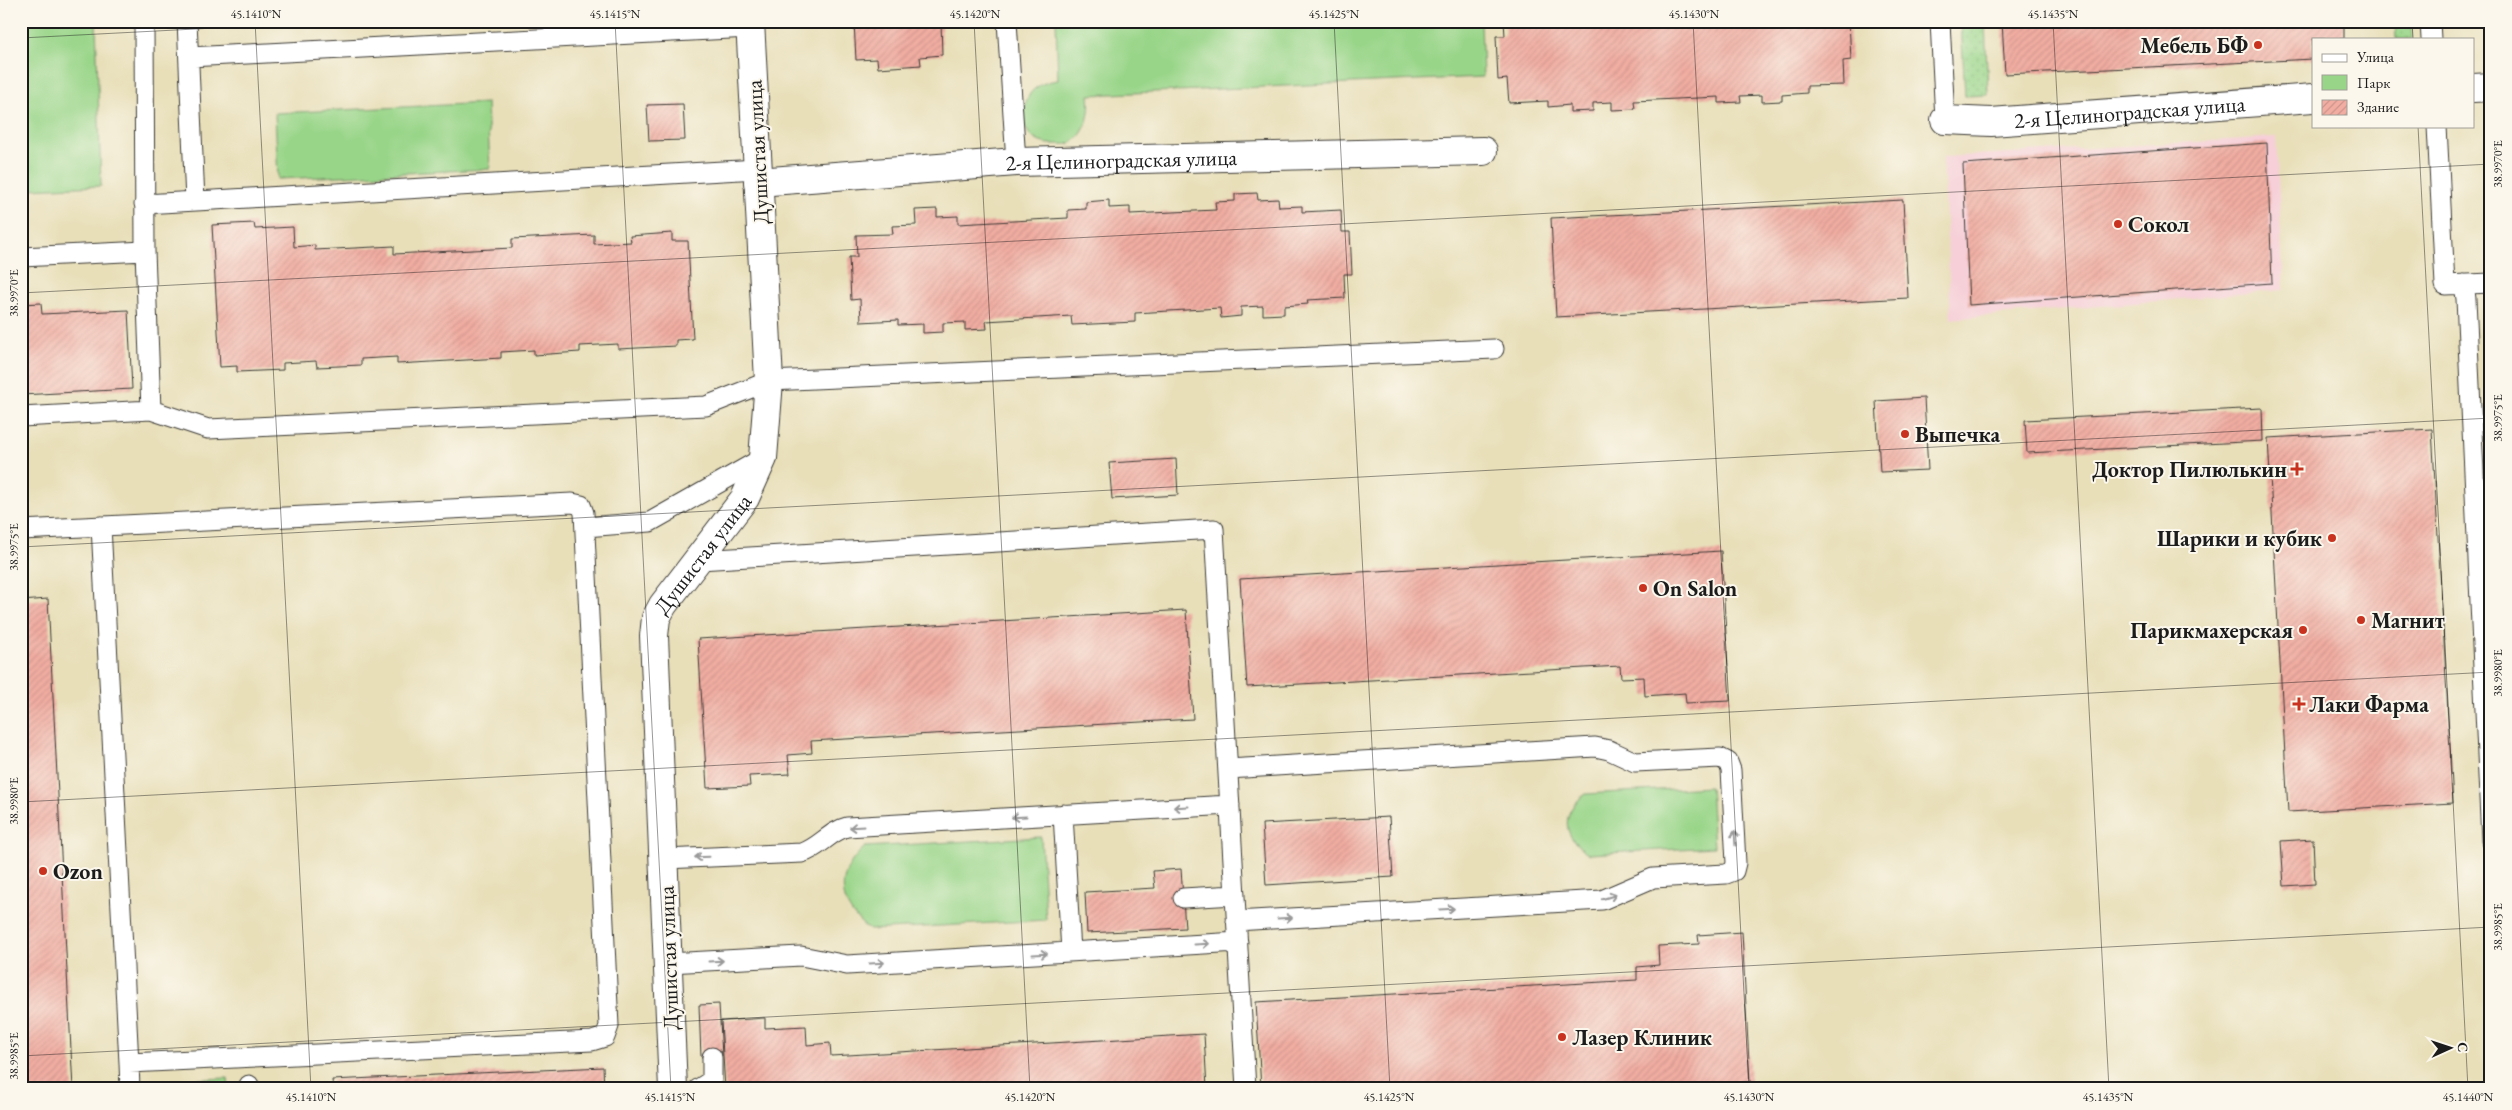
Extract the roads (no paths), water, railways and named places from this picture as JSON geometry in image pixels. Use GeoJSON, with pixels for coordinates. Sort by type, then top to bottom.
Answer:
{"type":"FeatureCollection","features":[{"type":"Feature","properties":{"kind":"street","name":"Душистая улица"},"geometry":{"type":"LineString","coordinates":[[673,1089],[654,636],[656,618],[663,605],[745,498],[763,458],[769,382],[750,24]]}},
{"type":"Feature","properties":{"kind":"street"},"geometry":{"type":"LineString","coordinates":[[2474,88],[2491,87]]}},
{"type":"Feature","properties":{"kind":"street","name":"2-я Целиноградская улица"},"geometry":{"type":"LineString","coordinates":[[1945,120],[1990,122],[2312,98]]}},
{"type":"Feature","properties":{"kind":"street","name":"2-я Целиноградская улица"},"geometry":{"type":"LineString","coordinates":[[758,176],[1016,162],[1483,151]]}},
{"type":"Feature","properties":{"kind":"lane"},"geometry":{"type":"LineString","coordinates":[[144,21],[144,204],[151,410]]}},
{"type":"Feature","properties":{"kind":"lane"},"geometry":{"type":"LineString","coordinates":[[187,21],[195,201]]}},
{"type":"Feature","properties":{"kind":"lane"},"geometry":{"type":"LineString","coordinates":[[1007,21],[1016,162]]}},
{"type":"Feature","properties":{"kind":"lane"},"geometry":{"type":"LineString","coordinates":[[1940,21],[1945,120]]}},
{"type":"Feature","properties":{"kind":"lane"},"geometry":{"type":"LineString","coordinates":[[2430,21],[2432,38]]}},
{"type":"Feature","properties":{"kind":"lane"},"geometry":{"type":"LineString","coordinates":[[189,57],[750,24]]}},
{"type":"Feature","properties":{"kind":"lane"},"geometry":{"type":"LineString","coordinates":[[2437,128],[2445,285],[2491,283]]}},
{"type":"Feature","properties":{"kind":"lane"},"geometry":{"type":"LineString","coordinates":[[144,204],[758,176]]}},
{"type":"Feature","properties":{"kind":"lane"},"geometry":{"type":"LineString","coordinates":[[21,257],[145,251]]}},
{"type":"Feature","properties":{"kind":"lane"},"geometry":{"type":"LineString","coordinates":[[2464,284],[2467,309],[2491,841]]}},
{"type":"Feature","properties":{"kind":"lane"},"geometry":{"type":"LineString","coordinates":[[21,417],[151,410],[208,429],[696,407],[706,406],[769,382],[1494,349]]}},
{"type":"Feature","properties":{"kind":"lane"},"geometry":{"type":"LineString","coordinates":[[584,527],[650,522],[763,458]]}},
{"type":"Feature","properties":{"kind":"lane"},"geometry":{"type":"LineString","coordinates":[[21,530],[572,503],[580,505],[584,513],[609,1026],[605,1037],[592,1040],[129,1063]]}},
{"type":"Feature","properties":{"kind":"lane"},"geometry":{"type":"LineString","coordinates":[[101,526],[130,1089]]}},
{"type":"Feature","properties":{"kind":"lane"},"geometry":{"type":"LineString","coordinates":[[699,560],[1214,529],[1246,1089]]}},
{"type":"Feature","properties":{"kind":"lane"},"geometry":{"type":"LineString","coordinates":[[1228,769],[1595,747],[1609,750],[1635,762],[1720,758],[1728,762],[1731,770],[1736,862],[1734,871],[1726,874],[1653,878],[1602,900],[1236,921]]}},
{"type":"Feature","properties":{"kind":"lane"},"geometry":{"type":"LineString","coordinates":[[664,859],[802,854],[814,849],[834,833],[847,827],[1230,805]]}},
{"type":"Feature","properties":{"kind":"lane"},"geometry":{"type":"LineString","coordinates":[[1063,814],[1071,952]]}},
{"type":"Feature","properties":{"kind":"lane"},"geometry":{"type":"LineString","coordinates":[[1183,898],[1235,895]]}},
{"type":"Feature","properties":{"kind":"lane"},"geometry":{"type":"LineString","coordinates":[[668,963],[801,956],[847,965],[1238,942]]}},
{"type":"Feature","properties":{"kind":"lane"},"geometry":{"type":"LineString","coordinates":[[698,1089],[712,1080],[712,1057]]}},
{"type":"Feature","properties":{"kind":"place","name":"Мебель БФ"},"geometry":{"type":"Point","coordinates":[2258,45]}},
{"type":"Feature","properties":{"kind":"place","name":"Сокол"},"geometry":{"type":"Point","coordinates":[2118,224]}},
{"type":"Feature","properties":{"kind":"place","name":"Выпечка"},"geometry":{"type":"Point","coordinates":[1905,434]}},
{"type":"Feature","properties":{"kind":"place","name":"Доктор Пилюлькин"},"geometry":{"type":"Point","coordinates":[2297,469]}},
{"type":"Feature","properties":{"kind":"place","name":"Шарики и кубик"},"geometry":{"type":"Point","coordinates":[2332,538]}},
{"type":"Feature","properties":{"kind":"place","name":"On Salon"},"geometry":{"type":"Point","coordinates":[1643,588]}},
{"type":"Feature","properties":{"kind":"place","name":"Магнит"},"geometry":{"type":"Point","coordinates":[2361,620]}},
{"type":"Feature","properties":{"kind":"place","name":"Парикмахерская"},"geometry":{"type":"Point","coordinates":[2303,630]}},
{"type":"Feature","properties":{"kind":"place","name":"Лаки Фарма"},"geometry":{"type":"Point","coordinates":[2299,704]}},
{"type":"Feature","properties":{"kind":"place","name":"Ozon"},"geometry":{"type":"Point","coordinates":[43,871]}},
{"type":"Feature","properties":{"kind":"place","name":"Лазер Клиник"},"geometry":{"type":"Point","coordinates":[1562,1037]}}]}
